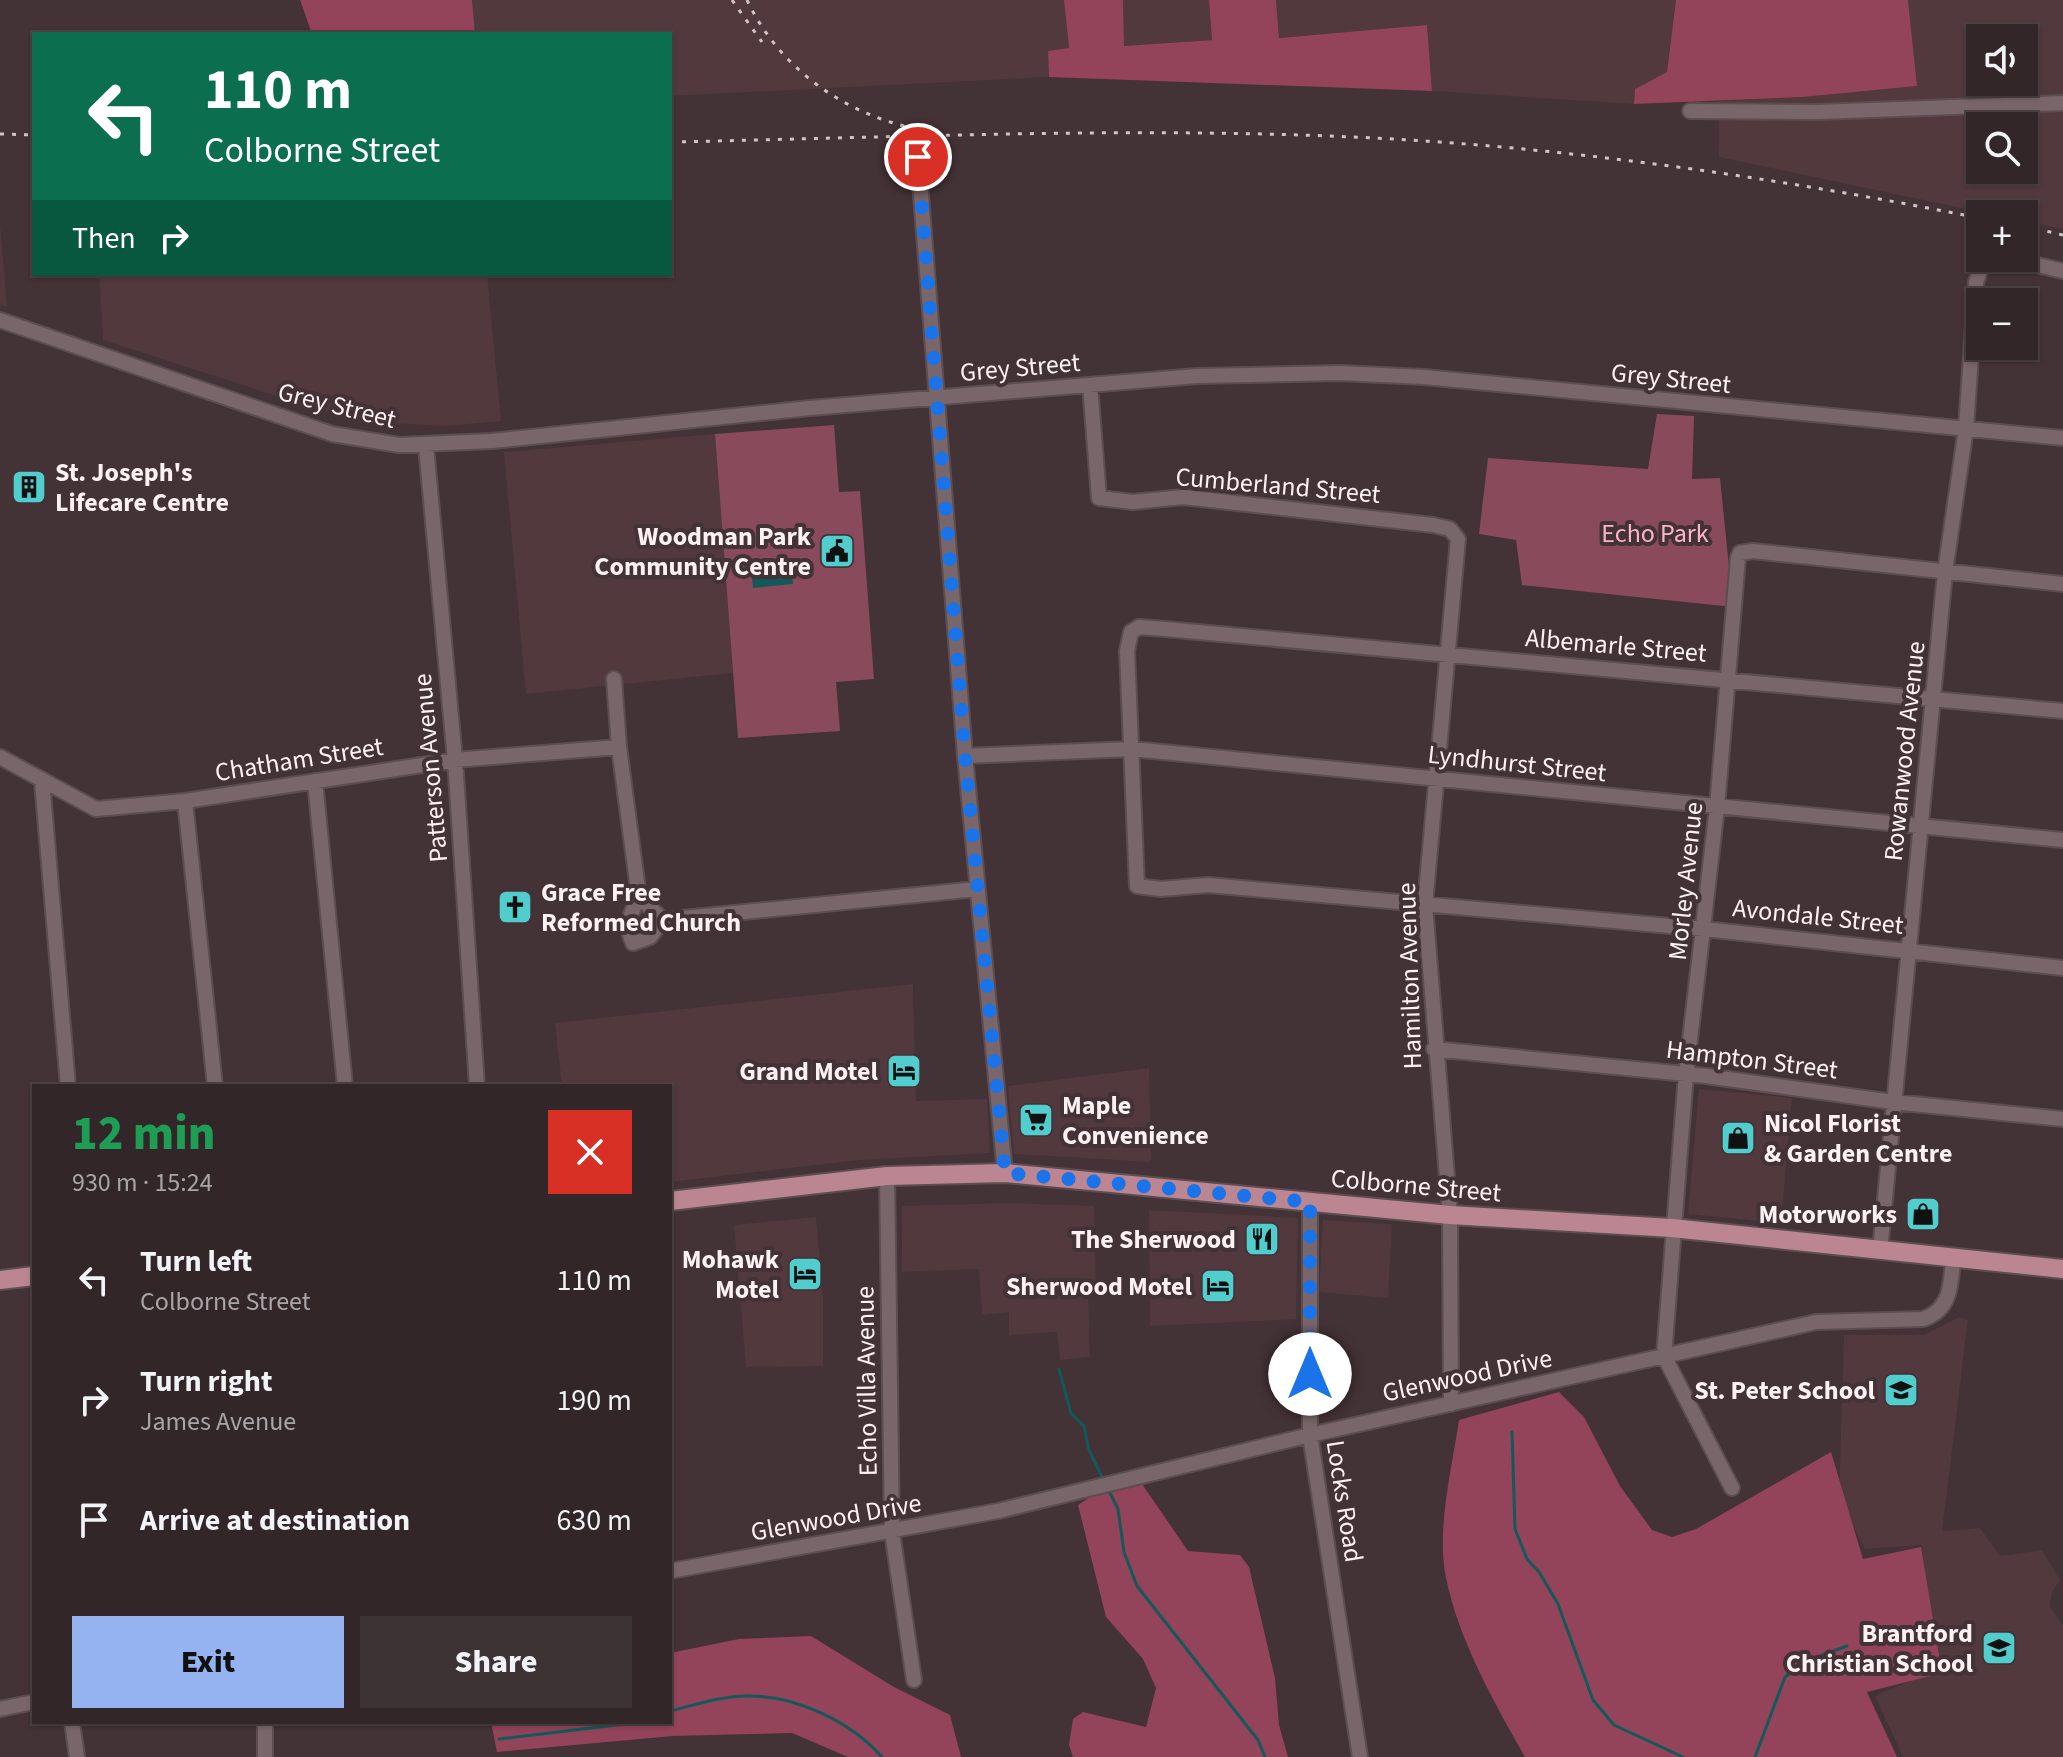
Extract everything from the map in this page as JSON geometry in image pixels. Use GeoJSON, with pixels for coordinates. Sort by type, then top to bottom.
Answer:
{"type":"FeatureCollection","features":[{"type":"Feature","properties":{"kind":"main road","name":"Colborne Street"},"geometry":{"type":"LineString","coordinates":[[672,1201],[887,1176],[1005,1173],[1450,1215],[1672,1228],[2063,1269]]}},
{"type":"Feature","properties":{"kind":"main road"},"geometry":{"type":"LineString","coordinates":[[0,1280],[32,1276]]}},
{"type":"Feature","properties":{"kind":"street"},"geometry":{"type":"LineString","coordinates":[[1690,111],[1818,112],[2063,103]]}},
{"type":"Feature","properties":{"kind":"street"},"geometry":{"type":"LineString","coordinates":[[918,157],[965,756],[1005,1173]]}},
{"type":"Feature","properties":{"kind":"street"},"geometry":{"type":"LineString","coordinates":[[2038,265],[2063,271]]}},
{"type":"Feature","properties":{"kind":"street","name":"Rowanwood Avenue"},"geometry":{"type":"LineString","coordinates":[[1880,1251],[1945,572],[1966,428],[1976,282],[1980,272]]}},
{"type":"Feature","properties":{"kind":"street","name":"Grey Street"},"geometry":{"type":"LineString","coordinates":[[0,320],[332,434],[375,443],[426,446],[937,398],[1256,373],[1390,374],[2063,438]]}},
{"type":"Feature","properties":{"kind":"street","name":"Cumberland Street"},"geometry":{"type":"LineString","coordinates":[[1090,385],[1099,498],[1133,502],[1183,497],[1433,525],[1456,533],[1459,544]]}},
{"type":"Feature","properties":{"kind":"street","name":"Patterson Avenue"},"geometry":{"type":"LineString","coordinates":[[426,446],[455,760],[477,1084]]}},
{"type":"Feature","properties":{"kind":"street","name":"Hamilton Avenue"},"geometry":{"type":"LineString","coordinates":[[1451,1404],[1450,1215],[1434,1049],[1425,905],[1459,544]]}},
{"type":"Feature","properties":{"kind":"street","name":"Morley Avenue"},"geometry":{"type":"LineString","coordinates":[[1664,1356],[1686,1074],[1717,807],[1740,553],[1753,551],[1945,572]]}},
{"type":"Feature","properties":{"kind":"street"},"geometry":{"type":"LineString","coordinates":[[1945,572],[2063,584]]}},
{"type":"Feature","properties":{"kind":"street","name":"Albemarle Street"},"geometry":{"type":"LineString","coordinates":[[1132,749],[1129,638],[1139,627],[2063,711]]}},
{"type":"Feature","properties":{"kind":"street"},"geometry":{"type":"LineString","coordinates":[[614,679],[619,747],[639,897],[629,915],[628,931],[633,943],[650,937],[663,920],[977,889]]}},
{"type":"Feature","properties":{"kind":"street","name":"Chatham Street"},"geometry":{"type":"LineString","coordinates":[[0,757],[96,809],[185,801],[455,760],[619,747]]}},
{"type":"Feature","properties":{"kind":"street","name":"Lyndhurst Street"},"geometry":{"type":"LineString","coordinates":[[965,756],[1132,749],[2063,840]]}},
{"type":"Feature","properties":{"kind":"street","name":"Avondale Street"},"geometry":{"type":"LineString","coordinates":[[1132,749],[1137,886],[1161,889],[1208,885],[1704,929],[2063,968]]}},
{"type":"Feature","properties":{"kind":"street"},"geometry":{"type":"LineString","coordinates":[[42,781],[68,1084]]}},
{"type":"Feature","properties":{"kind":"street"},"geometry":{"type":"LineString","coordinates":[[315,781],[345,1084]]}},
{"type":"Feature","properties":{"kind":"street"},"geometry":{"type":"LineString","coordinates":[[185,801],[215,1084]]}},
{"type":"Feature","properties":{"kind":"street"},"geometry":{"type":"LineString","coordinates":[[639,897],[663,920]]}},
{"type":"Feature","properties":{"kind":"street","name":"Hampton Street"},"geometry":{"type":"LineString","coordinates":[[1434,1049],[1686,1074],[1893,1102],[2063,1119]]}},
{"type":"Feature","properties":{"kind":"street","name":"Echo Villa Avenue"},"geometry":{"type":"LineString","coordinates":[[887,1176],[892,1532],[914,1680]]}},
{"type":"Feature","properties":{"kind":"street","name":"Locks Road"},"geometry":{"type":"LineString","coordinates":[[1310,1202],[1310,1435],[1360,1757]]}},
{"type":"Feature","properties":{"kind":"street","name":"Glenwood Drive"},"geometry":{"type":"LineString","coordinates":[[672,1571],[998,1511],[1310,1435],[1816,1322],[1923,1319],[1940,1312],[1945,1303],[1953,1259]]}},
{"type":"Feature","properties":{"kind":"street"},"geometry":{"type":"LineString","coordinates":[[1664,1356],[1732,1488]]}},
{"type":"Feature","properties":{"kind":"street"},"geometry":{"type":"LineString","coordinates":[[0,1709],[32,1702]]}},
{"type":"Feature","properties":{"kind":"street"},"geometry":{"type":"LineString","coordinates":[[72,1724],[77,1757]]}},
{"type":"Feature","properties":{"kind":"street"},"geometry":{"type":"LineString","coordinates":[[265,1724],[265,1757]]}},
{"type":"Feature","properties":{"kind":"shaded area"},"geometry":{"type":"Polygon","coordinates":[[[300,0],[472,0],[475,32],[311,32],[300,0]]]}},
{"type":"Feature","properties":{"kind":"shaded area"},"geometry":{"type":"Polygon","coordinates":[[[472,0],[1064,0],[1069,49],[1048,51],[1049,77],[672,96],[672,32],[475,32],[472,0]]]}},
{"type":"Feature","properties":{"kind":"shaded area"},"geometry":{"type":"Polygon","coordinates":[[[1064,0],[1123,0],[1124,46],[1212,40],[1209,0],[1276,0],[1279,38],[1427,25],[1432,91],[1049,77],[1048,51],[1069,48],[1064,0]]]}},
{"type":"Feature","properties":{"kind":"shaded area"},"geometry":{"type":"Polygon","coordinates":[[[1123,0],[1209,0],[1212,40],[1124,46],[1123,0]]]}},
{"type":"Feature","properties":{"kind":"shaded area"},"geometry":{"type":"Polygon","coordinates":[[[1276,0],[1676,0],[1667,72],[1635,89],[1634,104],[1432,91],[1427,25],[1279,38],[1276,0]]]}},
{"type":"Feature","properties":{"kind":"shaded area"},"geometry":{"type":"Polygon","coordinates":[[[1676,0],[1908,0],[1917,86],[1803,97],[1634,104],[1635,89],[1667,72],[1676,0]]]}},
{"type":"Feature","properties":{"kind":"shaded area"},"geometry":{"type":"Polygon","coordinates":[[[1908,0],[2063,0],[2063,229],[2038,224],[2038,200],[1966,200],[1966,209],[1719,157],[1718,101],[1803,97],[1917,86],[1908,0]]]}},
{"type":"Feature","properties":{"kind":"shaded area"},"geometry":{"type":"Polygon","coordinates":[[[0,224],[7,307],[0,305],[0,224]]]}},
{"type":"Feature","properties":{"kind":"shaded area"},"geometry":{"type":"Polygon","coordinates":[[[99,276],[487,276],[501,421],[445,426],[354,421],[103,340],[99,276]]]}},
{"type":"Feature","properties":{"kind":"shaded area"},"geometry":{"type":"Polygon","coordinates":[[[715,434],[733,673],[526,694],[504,452],[715,434]]]}},
{"type":"Feature","properties":{"kind":"shaded area"},"geometry":{"type":"Polygon","coordinates":[[[913,984],[916,1101],[987,1099],[990,1153],[859,1160],[672,1182],[672,1084],[562,1084],[555,1023],[913,984]]]}},
{"type":"Feature","properties":{"kind":"shaded area"},"geometry":{"type":"Polygon","coordinates":[[[1149,1068],[1151,1162],[1014,1154],[1008,1086],[1149,1068]]]}},
{"type":"Feature","properties":{"kind":"shaded area","name":"Nicol Florist & Garden Centre"},"geometry":{"type":"Polygon","coordinates":[[[1699,1089],[1792,1098],[1781,1223],[1688,1214],[1699,1089]]]}},
{"type":"Feature","properties":{"kind":"shaded area"},"geometry":{"type":"Polygon","coordinates":[[[1007,1203],[1094,1206],[1096,1289],[1088,1290],[1090,1357],[1060,1360],[1057,1332],[1009,1335],[1009,1312],[982,1315],[979,1269],[902,1272],[902,1206],[1007,1203]]]}},
{"type":"Feature","properties":{"kind":"shaded area"},"geometry":{"type":"Polygon","coordinates":[[[1149,1210],[1298,1218],[1296,1319],[1150,1326],[1149,1210]]]}},
{"type":"Feature","properties":{"kind":"shaded area"},"geometry":{"type":"Polygon","coordinates":[[[816,1217],[823,1296],[823,1366],[746,1367],[734,1225],[816,1217]]]}},
{"type":"Feature","properties":{"kind":"shaded area"},"geometry":{"type":"Polygon","coordinates":[[[1323,1220],[1392,1224],[1388,1298],[1319,1292],[1323,1220]]]}},
{"type":"Feature","properties":{"kind":"shaded area"},"geometry":{"type":"Polygon","coordinates":[[[1959,1317],[1968,1320],[1942,1531],[1980,1528],[2000,1556],[2042,1550],[2060,1580],[2052,1592],[2050,1606],[2063,1626],[2063,1757],[1903,1757],[1875,1696],[1938,1669],[1921,1545],[1865,1549],[1839,1498],[1844,1335],[1924,1335],[1959,1317]]]}},
{"type":"Feature","properties":{"kind":"shaded area"},"geometry":{"type":"Polygon","coordinates":[[[1559,1392],[1584,1417],[1620,1486],[1652,1530],[1672,1537],[1696,1529],[1831,1452],[1863,1559],[1921,1547],[1942,1673],[1867,1692],[1897,1757],[1525,1757],[1501,1715],[1459,1625],[1443,1559],[1444,1520],[1459,1420],[1559,1392]]]}},
{"type":"Feature","properties":{"kind":"shaded area"},"geometry":{"type":"Polygon","coordinates":[[[1140,1481],[1188,1551],[1240,1555],[1249,1567],[1275,1678],[1279,1725],[1288,1757],[1073,1757],[1069,1745],[1073,1719],[1083,1712],[1146,1727],[1156,1688],[1143,1659],[1106,1617],[1078,1505],[1107,1486],[1140,1481]]]}},
{"type":"Feature","properties":{"kind":"shaded area"},"geometry":{"type":"Polygon","coordinates":[[[811,1636],[894,1687],[950,1715],[961,1757],[848,1757],[792,1733],[673,1736],[497,1752],[491,1724],[672,1724],[672,1653],[739,1639],[811,1636]]]}},
{"type":"Feature","properties":{"kind":"green space","name":"Echo Park"},"geometry":{"type":"Polygon","coordinates":[[[1657,414],[1694,416],[1692,479],[1720,478],[1733,607],[1522,585],[1516,540],[1479,534],[1488,458],[1648,469],[1657,414]]]}},
{"type":"Feature","properties":{"kind":"green space"},"geometry":{"type":"Polygon","coordinates":[[[834,425],[839,492],[860,491],[874,679],[836,682],[840,731],[738,738],[715,434],[834,425]]]}},
{"type":"Feature","properties":{"kind":"water"},"geometry":{"type":"Polygon","coordinates":[[[791,562],[793,584],[753,588],[751,566],[791,562]]]}},
{"type":"Feature","properties":{"kind":"waterway"},"geometry":{"type":"LineString","coordinates":[[1059,1369],[1071,1413],[1084,1426],[1089,1450],[1103,1479]]}},
{"type":"Feature","properties":{"kind":"waterway"},"geometry":{"type":"LineString","coordinates":[[1512,1432],[1515,1529],[1527,1559],[1539,1572],[1558,1604],[1593,1700],[1614,1725],[1683,1757]]}},
{"type":"Feature","properties":{"kind":"waterway"},"geometry":{"type":"LineString","coordinates":[[1108,1489],[1118,1509],[1124,1552],[1137,1586],[1258,1740],[1265,1757]]}},
{"type":"Feature","properties":{"kind":"waterway"},"geometry":{"type":"LineString","coordinates":[[1755,1757],[1785,1677],[1806,1661],[1847,1646]]}},
{"type":"Feature","properties":{"kind":"waterway"},"geometry":{"type":"LineString","coordinates":[[672,1710],[740,1696],[768,1697],[822,1713],[855,1733],[882,1757]]}},
{"type":"Feature","properties":{"kind":"waterway"},"geometry":{"type":"LineString","coordinates":[[499,1739],[624,1724]]}},
{"type":"Feature","properties":{"kind":"railway"},"geometry":{"type":"LineString","coordinates":[[732,0],[762,42]]}},
{"type":"Feature","properties":{"kind":"railway"},"geometry":{"type":"LineString","coordinates":[[747,0],[778,48],[819,86],[868,114],[923,130]]}},
{"type":"Feature","properties":{"kind":"railway"},"geometry":{"type":"LineString","coordinates":[[672,142],[1133,133],[1410,140],[1625,160],[1839,192],[1966,215]]}},
{"type":"Feature","properties":{"kind":"railway"},"geometry":{"type":"LineString","coordinates":[[0,134],[32,135]]}},
{"type":"Feature","properties":{"kind":"railway"},"geometry":{"type":"LineString","coordinates":[[2038,229],[2063,235]]}},
{"type":"Feature","properties":{"kind":"place","name":"St. Joseph's Lifecare Centre"},"geometry":{"type":"Point","coordinates":[29,487]}},
{"type":"Feature","properties":{"kind":"place","name":"Woodman Park Community Centre"},"geometry":{"type":"Point","coordinates":[837,551]}},
{"type":"Feature","properties":{"kind":"place","name":"Grace Free Reformed Church"},"geometry":{"type":"Point","coordinates":[515,907]}},
{"type":"Feature","properties":{"kind":"place","name":"Grand Motel"},"geometry":{"type":"Point","coordinates":[904,1071]}},
{"type":"Feature","properties":{"kind":"place","name":"Maple Convenience"},"geometry":{"type":"Point","coordinates":[1036,1120]}},
{"type":"Feature","properties":{"kind":"place","name":"Nicol Florist & Garden Centre"},"geometry":{"type":"Point","coordinates":[1738,1138]}},
{"type":"Feature","properties":{"kind":"place","name":"Motorworks"},"geometry":{"type":"Point","coordinates":[1923,1214]}},
{"type":"Feature","properties":{"kind":"place","name":"The Sherwood"},"geometry":{"type":"Point","coordinates":[1262,1239]}},
{"type":"Feature","properties":{"kind":"place","name":"Mohawk Motel"},"geometry":{"type":"Point","coordinates":[805,1274]}},
{"type":"Feature","properties":{"kind":"place","name":"Sherwood Motel"},"geometry":{"type":"Point","coordinates":[1218,1286]}},
{"type":"Feature","properties":{"kind":"place","name":"St. Peter School"},"geometry":{"type":"Point","coordinates":[1901,1390]}},
{"type":"Feature","properties":{"kind":"place","name":"Brantford Christian School"},"geometry":{"type":"Point","coordinates":[1999,1648]}},
{"type":"Feature","properties":{"kind":"route"},"geometry":{"type":"LineString","coordinates":[[918,157],[965,756],[1005,1173],[1310,1202],[1310,1374]]}}]}
